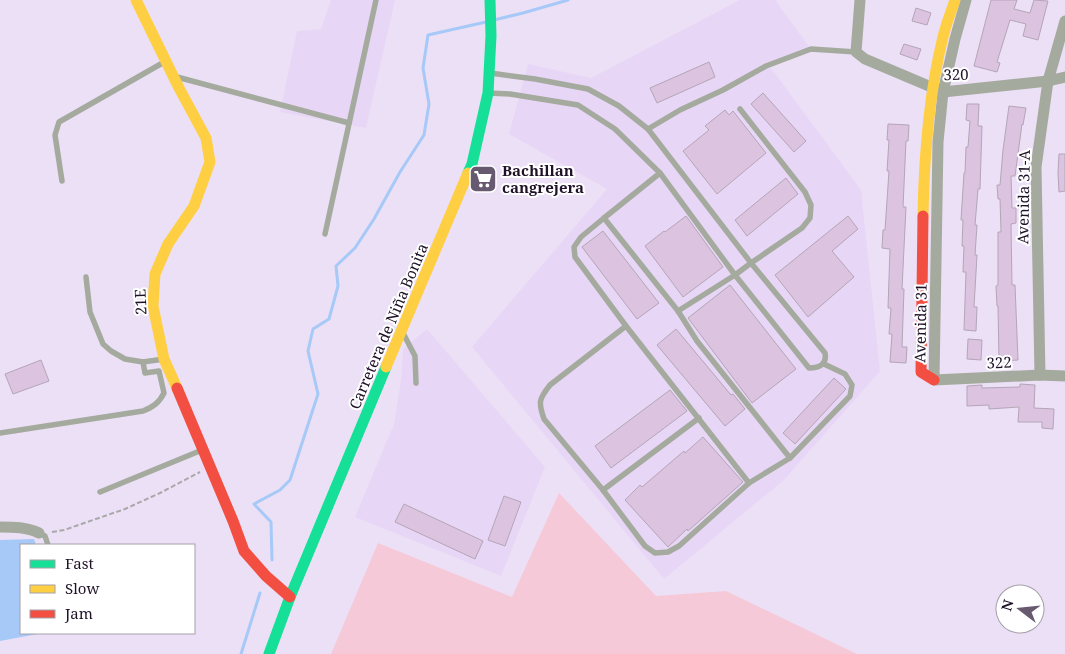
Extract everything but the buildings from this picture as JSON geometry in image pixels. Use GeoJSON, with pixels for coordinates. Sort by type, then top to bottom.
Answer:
{"type":"FeatureCollection","features":[{"type":"Feature","properties":{"kind":"street","name":"21E"},"geometry":{"type":"LineString","coordinates":[[136,0],[206,138],[210,162],[194,206],[168,244],[155,274],[152,306],[164,359],[212,469],[244,551],[266,576],[290,597]]}},
{"type":"Feature","properties":{"kind":"street","name":"Carretera de Niña Bonita"},"geometry":{"type":"LineString","coordinates":[[269,654],[290,597],[472,164],[488,93],[490,73],[490,0]]}},
{"type":"Feature","properties":{"kind":"street"},"geometry":{"type":"LineString","coordinates":[[856,52],[860,0]]}},
{"type":"Feature","properties":{"kind":"street","name":"Avenida 31"},"geometry":{"type":"LineString","coordinates":[[934,380],[921,372],[924,172],[938,90],[943,36],[955,0]]}},
{"type":"Feature","properties":{"kind":"street","name":"Avenida 31"},"geometry":{"type":"LineString","coordinates":[[938,90],[966,0]]}},
{"type":"Feature","properties":{"kind":"street","name":"Avenida 31-A"},"geometry":{"type":"LineString","coordinates":[[1040,376],[1036,167],[1048,81],[1065,22]]}},
{"type":"Feature","properties":{"kind":"street","name":"320"},"geometry":{"type":"LineString","coordinates":[[856,52],[865,59],[938,90],[1048,81],[1065,76]]}},
{"type":"Feature","properties":{"kind":"street","name":"322"},"geometry":{"type":"LineString","coordinates":[[934,380],[1065,376]]}},
{"type":"Feature","properties":{"kind":"street"},"geometry":{"type":"LineString","coordinates":[[0,527],[15,527],[34,530],[39,533]]}},
{"type":"Feature","properties":{"kind":"lane"},"geometry":{"type":"LineString","coordinates":[[325,234],[376,0]]}},
{"type":"Feature","properties":{"kind":"lane"},"geometry":{"type":"LineString","coordinates":[[648,128],[766,66],[811,49],[856,52]]}},
{"type":"Feature","properties":{"kind":"lane"},"geometry":{"type":"LineString","coordinates":[[62,181],[55,135],[59,122],[166,61]]}},
{"type":"Feature","properties":{"kind":"lane"},"geometry":{"type":"LineString","coordinates":[[488,93],[532,97],[578,105],[615,129],[660,173],[736,275],[809,368],[816,368],[824,364],[825,353],[751,263],[648,128],[619,106],[588,89],[490,73]]}},
{"type":"Feature","properties":{"kind":"lane"},"geometry":{"type":"LineString","coordinates":[[173,76],[349,123]]}},
{"type":"Feature","properties":{"kind":"lane"},"geometry":{"type":"LineString","coordinates":[[678,311],[736,275],[802,228],[810,218],[811,205],[805,192],[740,109]]}},
{"type":"Feature","properties":{"kind":"lane"},"geometry":{"type":"LineString","coordinates":[[660,173],[581,237],[574,246],[574,257],[749,483]]}},
{"type":"Feature","properties":{"kind":"lane"},"geometry":{"type":"LineString","coordinates":[[604,218],[678,311],[697,341],[790,458]]}},
{"type":"Feature","properties":{"kind":"lane"},"geometry":{"type":"LineString","coordinates":[[86,277],[90,312],[103,344],[125,359],[143,362],[164,359]]}},
{"type":"Feature","properties":{"kind":"lane"},"geometry":{"type":"LineString","coordinates":[[626,326],[550,385],[541,397],[540,408],[544,419],[604,490],[645,546],[655,553],[668,552],[678,546],[749,483],[790,458],[850,396],[852,385],[844,374],[824,364]]}},
{"type":"Feature","properties":{"kind":"lane"},"geometry":{"type":"LineString","coordinates":[[402,330],[415,356],[416,383]]}},
{"type":"Feature","properties":{"kind":"lane"},"geometry":{"type":"LineString","coordinates":[[0,433],[143,411],[153,407],[164,393],[159,371],[144,373],[143,362]]}},
{"type":"Feature","properties":{"kind":"lane"},"geometry":{"type":"LineString","coordinates":[[604,490],[699,418]]}},
{"type":"Feature","properties":{"kind":"lane"},"geometry":{"type":"LineString","coordinates":[[100,492],[204,450]]}},
{"type":"Feature","properties":{"kind":"lane"},"geometry":{"type":"LineString","coordinates":[[39,533],[45,536],[48,544]]}},
{"type":"Feature","properties":{"kind":"path"},"geometry":{"type":"LineString","coordinates":[[39,533],[64,530],[125,509],[197,473],[212,469]]}},
{"type":"Feature","properties":{"kind":"shaded area"},"geometry":{"type":"Polygon","coordinates":[[[331,0],[395,0],[366,128],[280,112],[297,31],[321,29],[331,0]]]}},
{"type":"Feature","properties":{"kind":"shaded area"},"geometry":{"type":"Polygon","coordinates":[[[740,0],[775,0],[811,49],[767,66],[774,72],[861,190],[880,371],[784,480],[664,579],[472,347],[607,189],[509,134],[528,64],[591,78],[740,0]]]}},
{"type":"Feature","properties":{"kind":"shaded area"},"geometry":{"type":"Polygon","coordinates":[[[427,329],[545,467],[501,576],[355,517],[394,424],[401,380],[403,349],[427,329]]]}},
{"type":"Feature","properties":{"kind":"shaded area"},"geometry":{"type":"Polygon","coordinates":[[[559,493],[656,596],[726,591],[857,654],[331,654],[378,543],[512,597],[559,493]]]}},
{"type":"Feature","properties":{"kind":"water"},"geometry":{"type":"Polygon","coordinates":[[[34,539],[36,544],[20,544],[20,634],[38,634],[0,641],[0,540],[34,539]]]}},
{"type":"Feature","properties":{"kind":"waterway"},"geometry":{"type":"LineString","coordinates":[[494,20],[568,0]]}},
{"type":"Feature","properties":{"kind":"waterway"},"geometry":{"type":"LineString","coordinates":[[272,560],[271,522],[254,504],[280,490],[290,480],[318,394],[308,351],[313,329],[329,319],[338,286],[336,266],[355,248],[424,135],[429,104],[423,68],[428,35],[486,22]]}},
{"type":"Feature","properties":{"kind":"waterway"},"geometry":{"type":"LineString","coordinates":[[241,654],[260,593]]}},
{"type":"Feature","properties":{"kind":"traffic: fast"},"geometry":{"type":"LineString","coordinates":[[468,173],[472,164],[488,93],[491,36],[490,0]]}},
{"type":"Feature","properties":{"kind":"traffic: fast"},"geometry":{"type":"LineString","coordinates":[[269,654],[290,597],[386,367]]}},
{"type":"Feature","properties":{"kind":"traffic: slow"},"geometry":{"type":"LineString","coordinates":[[136,0],[206,138],[210,162],[194,206],[168,244],[155,274],[153,306],[164,359],[177,388]]}},
{"type":"Feature","properties":{"kind":"traffic: slow"},"geometry":{"type":"LineString","coordinates":[[923,216],[926,149],[934,80],[944,32],[955,0]]}},
{"type":"Feature","properties":{"kind":"traffic: slow"},"geometry":{"type":"LineString","coordinates":[[386,367],[468,173]]}},
{"type":"Feature","properties":{"kind":"traffic: jam"},"geometry":{"type":"LineString","coordinates":[[923,216],[921,372],[934,380]]}},
{"type":"Feature","properties":{"kind":"traffic: jam"},"geometry":{"type":"LineString","coordinates":[[177,388],[244,551],[266,576],[290,597]]}},
{"type":"Feature","properties":{"kind":"place","name":"Bachillan cangrejera"},"geometry":{"type":"Point","coordinates":[483,179]}}]}
